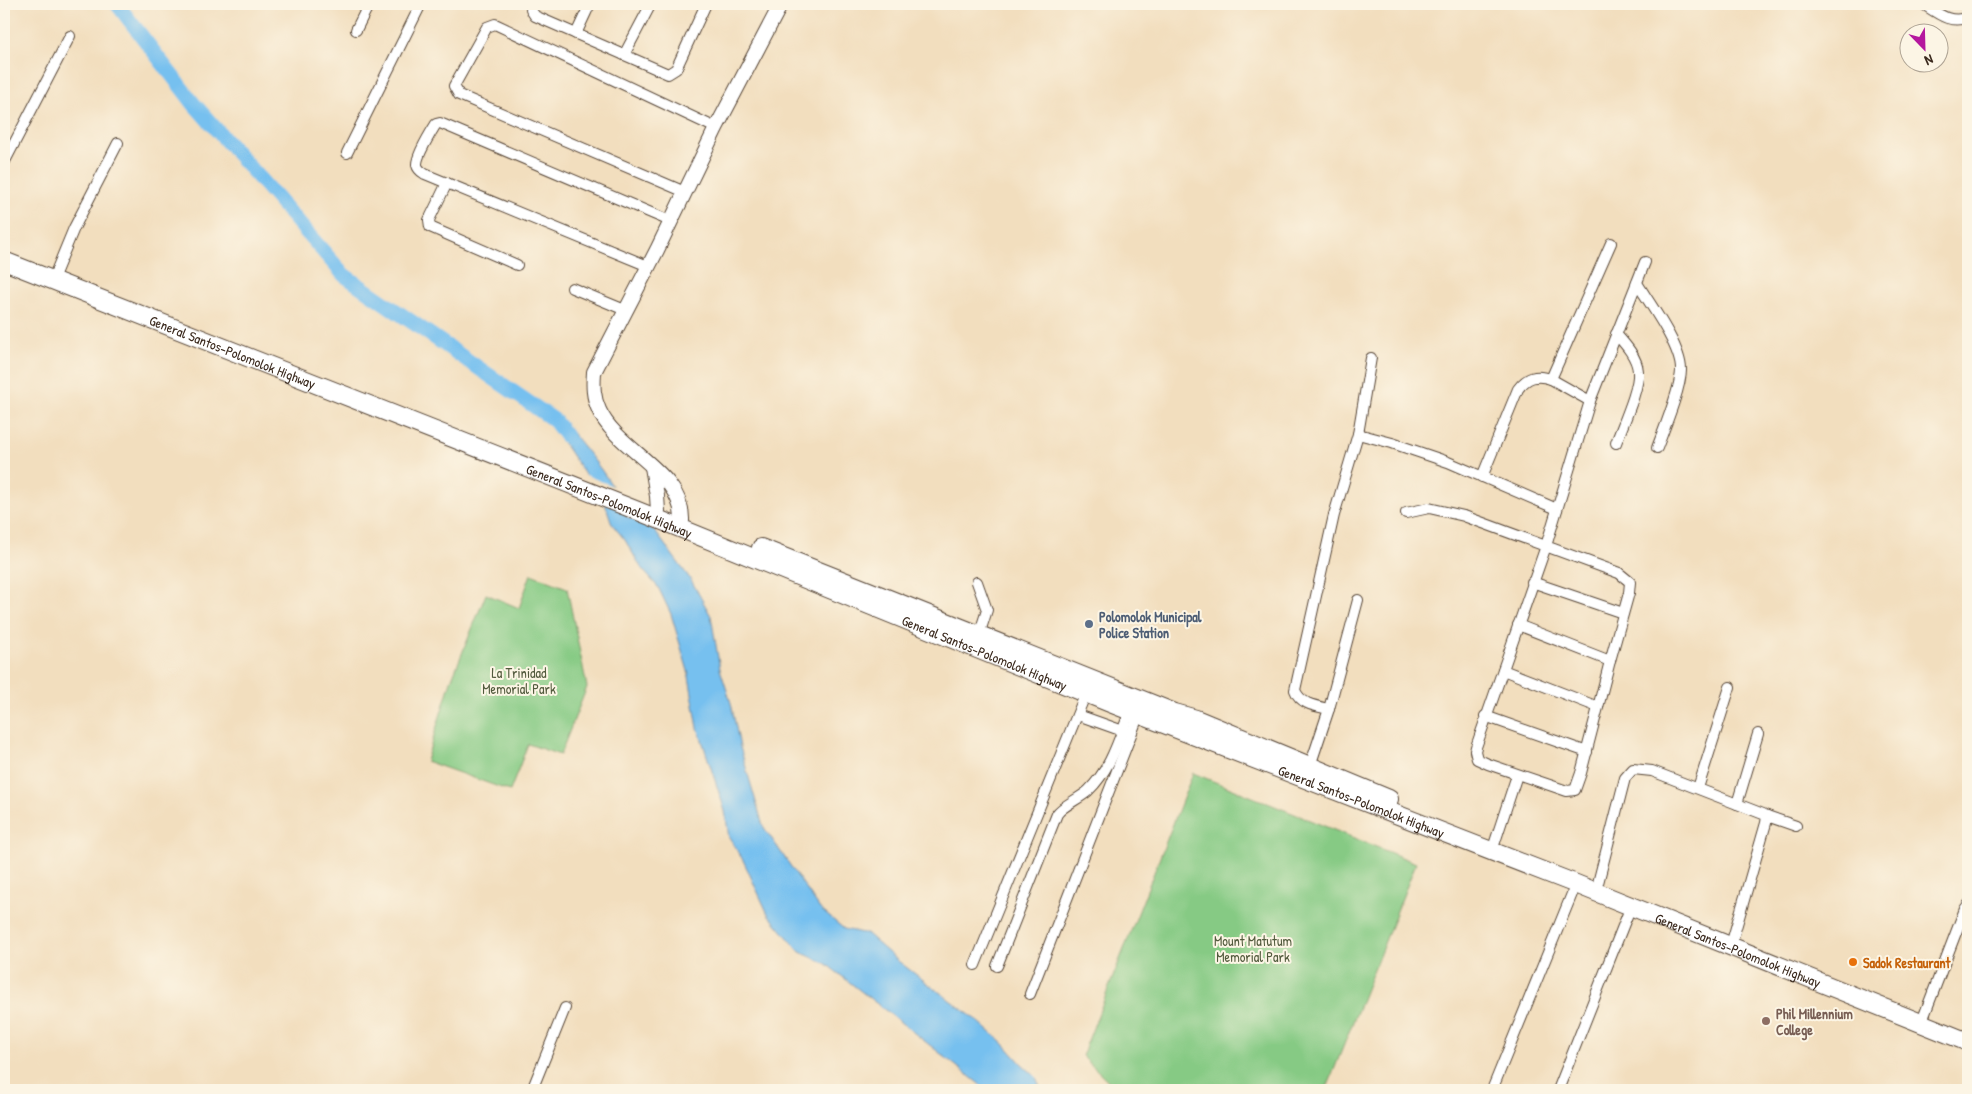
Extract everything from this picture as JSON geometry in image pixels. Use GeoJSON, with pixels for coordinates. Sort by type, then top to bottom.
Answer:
{"type":"FeatureCollection","features":[{"type":"Feature","properties":{"kind":"highway"},"geometry":{"type":"LineString","coordinates":[[4,253],[576,483],[635,506],[658,511],[755,546],[1310,766],[1968,1033]]}},
{"type":"Feature","properties":{"kind":"highway","name":"General Santos-Polomolok Highway"},"geometry":{"type":"LineString","coordinates":[[4,261],[576,483]]}},
{"type":"Feature","properties":{"kind":"highway","name":"General Santos-Polomolok Highway"},"geometry":{"type":"LineString","coordinates":[[635,506],[1086,694],[1576,884],[1968,1042]]}},
{"type":"Feature","properties":{"kind":"street"},"geometry":{"type":"LineString","coordinates":[[356,30],[369,4]]}},
{"type":"Feature","properties":{"kind":"street"},"geometry":{"type":"LineString","coordinates":[[347,153],[422,4]]}},
{"type":"Feature","properties":{"kind":"street"},"geometry":{"type":"LineString","coordinates":[[532,4],[531,10],[535,16],[671,74],[676,69],[706,4]]}},
{"type":"Feature","properties":{"kind":"street"},"geometry":{"type":"LineString","coordinates":[[576,34],[590,4]]}},
{"type":"Feature","properties":{"kind":"street"},"geometry":{"type":"LineString","coordinates":[[624,55],[651,4]]}},
{"type":"Feature","properties":{"kind":"street"},"geometry":{"type":"LineString","coordinates":[[682,521],[681,507],[675,492],[652,467],[612,430],[599,411],[593,393],[594,372],[596,364],[781,4]]}},
{"type":"Feature","properties":{"kind":"street"},"geometry":{"type":"LineString","coordinates":[[1923,4],[1953,20],[1962,20],[1968,17]]}},
{"type":"Feature","properties":{"kind":"street"},"geometry":{"type":"LineString","coordinates":[[685,192],[458,95],[454,86],[487,27],[495,24],[716,128]]}},
{"type":"Feature","properties":{"kind":"street"},"geometry":{"type":"LineString","coordinates":[[4,163],[70,36]]}},
{"type":"Feature","properties":{"kind":"street"},"geometry":{"type":"LineString","coordinates":[[648,266],[419,170],[417,164],[436,124],[439,122],[670,221]]}},
{"type":"Feature","properties":{"kind":"street"},"geometry":{"type":"LineString","coordinates":[[55,274],[74,228],[118,143]]}},
{"type":"Feature","properties":{"kind":"street"},"geometry":{"type":"LineString","coordinates":[[447,183],[429,220],[430,227],[517,265]]}},
{"type":"Feature","properties":{"kind":"street"},"geometry":{"type":"LineString","coordinates":[[1551,379],[1611,243]]}},
{"type":"Feature","properties":{"kind":"street"},"geometry":{"type":"LineString","coordinates":[[1406,513],[1429,508],[1439,509],[1546,546],[1625,576],[1631,585],[1587,752],[1577,785],[1573,791],[1566,791],[1482,762],[1476,756],[1476,746],[1546,546],[1590,402],[1645,262]]}},
{"type":"Feature","properties":{"kind":"street"},"geometry":{"type":"LineString","coordinates":[[1637,283],[1672,343],[1681,368],[1671,409],[1657,448]]}},
{"type":"Feature","properties":{"kind":"street"},"geometry":{"type":"LineString","coordinates":[[572,288],[625,310]]}},
{"type":"Feature","properties":{"kind":"street"},"geometry":{"type":"LineString","coordinates":[[1616,334],[1630,351],[1638,371],[1634,393],[1616,443]]}},
{"type":"Feature","properties":{"kind":"street"},"geometry":{"type":"LineString","coordinates":[[1329,709],[1305,702],[1298,696],[1295,690],[1334,516],[1358,434],[1372,358]]}},
{"type":"Feature","properties":{"kind":"street"},"geometry":{"type":"LineString","coordinates":[[1482,477],[1518,389],[1527,379],[1543,376],[1590,402]]}},
{"type":"Feature","properties":{"kind":"street"},"geometry":{"type":"LineString","coordinates":[[1358,434],[1448,462],[1558,509]]}},
{"type":"Feature","properties":{"kind":"street"},"geometry":{"type":"LineString","coordinates":[[652,467],[658,511]]}},
{"type":"Feature","properties":{"kind":"street"},"geometry":{"type":"LineString","coordinates":[[977,582],[987,610],[979,635]]}},
{"type":"Feature","properties":{"kind":"street"},"geometry":{"type":"LineString","coordinates":[[1532,582],[1623,613]]}},
{"type":"Feature","properties":{"kind":"street"},"geometry":{"type":"LineString","coordinates":[[1310,766],[1329,709],[1358,600]]}},
{"type":"Feature","properties":{"kind":"street"},"geometry":{"type":"LineString","coordinates":[[1518,626],[1610,661]]}},
{"type":"Feature","properties":{"kind":"street"},"geometry":{"type":"LineString","coordinates":[[1503,670],[1598,707]]}},
{"type":"Feature","properties":{"kind":"street"},"geometry":{"type":"LineString","coordinates":[[1698,788],[1730,687]]}},
{"type":"Feature","properties":{"kind":"street"},"geometry":{"type":"LineString","coordinates":[[975,965],[1086,694]]}},
{"type":"Feature","properties":{"kind":"street"},"geometry":{"type":"LineString","coordinates":[[997,966],[1057,814],[1060,809],[1082,797],[1104,773],[1122,731],[1134,712]]}},
{"type":"Feature","properties":{"kind":"street"},"geometry":{"type":"LineString","coordinates":[[1030,994],[1134,712]]}},
{"type":"Feature","properties":{"kind":"street"},"geometry":{"type":"LineString","coordinates":[[1078,715],[1122,731]]}},
{"type":"Feature","properties":{"kind":"street"},"geometry":{"type":"LineString","coordinates":[[1485,716],[1587,752]]}},
{"type":"Feature","properties":{"kind":"street"},"geometry":{"type":"LineString","coordinates":[[1737,804],[1758,734]]}},
{"type":"Feature","properties":{"kind":"street"},"geometry":{"type":"LineString","coordinates":[[1598,883],[1625,778],[1630,770],[1652,771],[1796,826]]}},
{"type":"Feature","properties":{"kind":"street"},"geometry":{"type":"LineString","coordinates":[[1495,842],[1517,775]]}},
{"type":"Feature","properties":{"kind":"street"},"geometry":{"type":"LineString","coordinates":[[1733,938],[1767,816]]}},
{"type":"Feature","properties":{"kind":"street"},"geometry":{"type":"LineString","coordinates":[[1492,1090],[1576,884]]}},
{"type":"Feature","properties":{"kind":"street"},"geometry":{"type":"LineString","coordinates":[[1924,1016],[1968,904]]}},
{"type":"Feature","properties":{"kind":"street"},"geometry":{"type":"LineString","coordinates":[[1558,1090],[1631,906]]}},
{"type":"Feature","properties":{"kind":"street"},"geometry":{"type":"LineString","coordinates":[[532,1090],[565,1008]]}},
{"type":"Feature","properties":{"kind":"green space","name":"La Trinidad Memorial Park"},"geometry":{"type":"Polygon","coordinates":[[[531,574],[567,588],[587,687],[560,755],[528,744],[510,791],[426,761],[451,681],[486,594],[519,608],[531,574]]]}},
{"type":"Feature","properties":{"kind":"green space","name":"Mount Matutum Memorial Park"},"geometry":{"type":"Polygon","coordinates":[[[1193,773],[1416,863],[1326,1090],[1118,1090],[1082,1056],[1193,773]]]}},
{"type":"Feature","properties":{"kind":"water"},"geometry":{"type":"Polygon","coordinates":[[[554,420],[564,422],[600,468],[615,491],[627,517],[643,523],[654,530],[691,580],[711,616],[720,669],[731,703],[740,747],[763,826],[820,909],[844,929],[867,934],[898,961],[979,1022],[1004,1044],[1036,1077],[1041,1090],[987,1090],[825,963],[800,952],[768,914],[743,860],[729,838],[725,811],[698,728],[688,671],[671,614],[658,587],[642,569],[625,540],[612,524],[606,506],[552,428],[554,420]]]}},
{"type":"Feature","properties":{"kind":"pier"},"geometry":{"type":"Polygon","coordinates":[[[581,473],[615,487],[625,505],[602,504],[581,473]]]}},
{"type":"Feature","properties":{"kind":"waterway"},"geometry":{"type":"LineString","coordinates":[[117,4],[194,104],[344,275],[554,420],[566,436]]}},
{"type":"Feature","properties":{"kind":"place","name":"Polomolok Municipal Police Station"},"geometry":{"type":"Point","coordinates":[1089,624]}},
{"type":"Feature","properties":{"kind":"place","name":"Sadok Restaurant"},"geometry":{"type":"Point","coordinates":[1853,962]}},
{"type":"Feature","properties":{"kind":"place","name":"Phil Millennium College"},"geometry":{"type":"Point","coordinates":[1766,1021]}}]}
